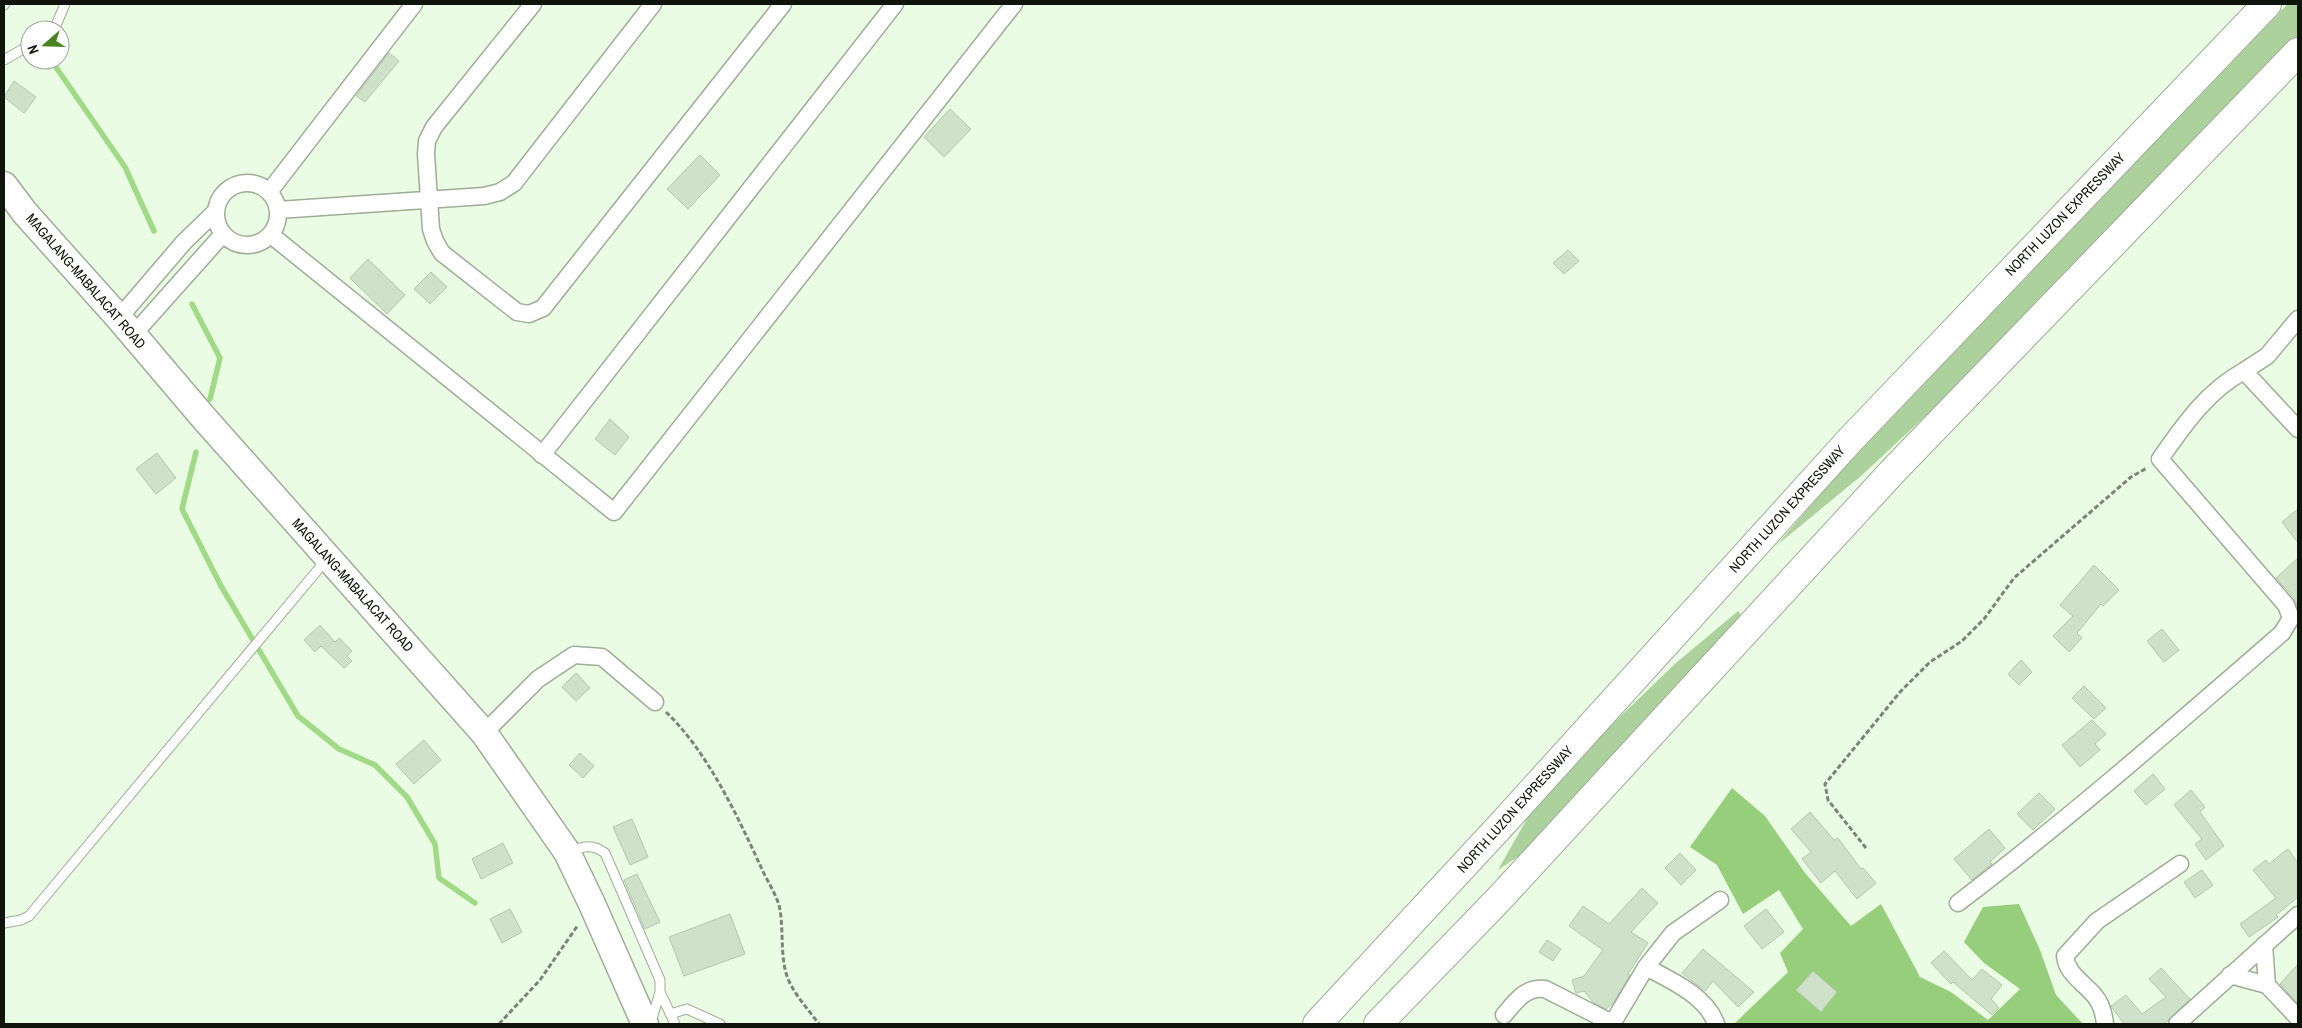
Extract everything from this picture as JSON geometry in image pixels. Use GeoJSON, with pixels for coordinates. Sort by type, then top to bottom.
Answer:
{"type":"FeatureCollection","features":[{"type":"Feature","properties":{"kind":"highway","name":"NORTH LUZON EXPRESSWAY"},"geometry":{"type":"LineString","coordinates":[[1317,1024],[1518,807],[1851,439],[2268,4]]}},
{"type":"Feature","properties":{"kind":"highway"},"geometry":{"type":"LineString","coordinates":[[1378,1024],[1506,892],[1894,470],[2298,52]]}},
{"type":"Feature","properties":{"kind":"main road","name":"MAGALANG-MABALACAT ROAD"},"geometry":{"type":"LineString","coordinates":[[4,185],[25,213],[133,318],[202,417],[484,733],[566,852],[592,904],[645,1024]]}},
{"type":"Feature","properties":{"kind":"street"},"geometry":{"type":"LineString","coordinates":[[269,192],[414,4]]}},
{"type":"Feature","properties":{"kind":"street"},"geometry":{"type":"LineString","coordinates":[[533,4],[434,127],[427,141],[426,154],[431,229],[442,253],[517,312],[529,314],[543,308],[782,4]]}},
{"type":"Feature","properties":{"kind":"street"},"geometry":{"type":"LineString","coordinates":[[278,210],[484,196],[500,192],[514,183],[653,4]]}},
{"type":"Feature","properties":{"kind":"street"},"geometry":{"type":"LineString","coordinates":[[542,454],[895,4]]}},
{"type":"Feature","properties":{"kind":"street"},"geometry":{"type":"LineString","coordinates":[[271,235],[614,512],[1014,4]]}},
{"type":"Feature","properties":{"kind":"street"},"geometry":{"type":"LineString","coordinates":[[133,318],[184,242],[216,211],[224,193],[241,183],[261,186],[275,200],[278,219],[271,235],[262,242],[242,245],[231,241],[223,234],[216,220],[216,211]]}},
{"type":"Feature","properties":{"kind":"street"},"geometry":{"type":"LineString","coordinates":[[133,318],[223,234]]}},
{"type":"Feature","properties":{"kind":"street"},"geometry":{"type":"LineString","coordinates":[[1958,903],[2022,854],[2155,742],[2282,632],[2291,618],[2286,605],[2160,459],[2186,422],[2207,398],[2223,384],[2267,356],[2298,319]]}},
{"type":"Feature","properties":{"kind":"street"},"geometry":{"type":"LineString","coordinates":[[2244,371],[2298,429]]}},
{"type":"Feature","properties":{"kind":"street"},"geometry":{"type":"LineString","coordinates":[[484,733],[538,679],[574,655],[602,657],[655,702]]}},
{"type":"Feature","properties":{"kind":"street"},"geometry":{"type":"LineString","coordinates":[[2105,1024],[2104,1014],[2095,996],[2066,966],[2065,956],[2097,921],[2180,864]]}},
{"type":"Feature","properties":{"kind":"street"},"geometry":{"type":"LineString","coordinates":[[1504,1015],[1527,991],[1536,987],[1545,989],[1613,1024],[1646,967],[1673,934],[1720,900]]}},
{"type":"Feature","properties":{"kind":"street"},"geometry":{"type":"LineString","coordinates":[[2177,1024],[2298,915]]}},
{"type":"Feature","properties":{"kind":"street"},"geometry":{"type":"LineString","coordinates":[[2264,945],[2267,985]]}},
{"type":"Feature","properties":{"kind":"street"},"geometry":{"type":"LineString","coordinates":[[1646,967],[1698,998],[1715,1019],[1716,1024]]}},
{"type":"Feature","properties":{"kind":"street"},"geometry":{"type":"LineString","coordinates":[[2230,975],[2267,985],[2298,1018]]}},
{"type":"Feature","properties":{"kind":"lane"},"geometry":{"type":"LineString","coordinates":[[58,20],[65,4]]}},
{"type":"Feature","properties":{"kind":"lane"},"geometry":{"type":"LineString","coordinates":[[4,60],[20,51]]}},
{"type":"Feature","properties":{"kind":"lane"},"geometry":{"type":"LineString","coordinates":[[4,923],[21,920],[29,916],[328,557]]}},
{"type":"Feature","properties":{"kind":"lane"},"geometry":{"type":"LineString","coordinates":[[566,852],[584,846],[596,847],[605,853],[660,980],[660,992],[650,1024]]}},
{"type":"Feature","properties":{"kind":"lane"},"geometry":{"type":"LineString","coordinates":[[660,992],[675,1024]]}},
{"type":"Feature","properties":{"kind":"lane"},"geometry":{"type":"LineString","coordinates":[[670,1014],[687,1009],[720,1024]]}},
{"type":"Feature","properties":{"kind":"path"},"geometry":{"type":"LineString","coordinates":[[1866,848],[1828,800],[1824,784],[1900,692],[1930,662],[1962,641],[1979,625],[2014,578],[2132,477],[2160,459]]}},
{"type":"Feature","properties":{"kind":"path"},"geometry":{"type":"LineString","coordinates":[[655,702],[680,725],[695,746],[755,854],[779,905],[786,974],[798,995],[819,1024]]}},
{"type":"Feature","properties":{"kind":"path"},"geometry":{"type":"LineString","coordinates":[[499,1024],[540,980],[592,904]]}},
{"type":"Feature","properties":{"kind":"green space"},"geometry":{"type":"Polygon","coordinates":[[[2288,4],[2298,4],[2298,42],[1933,409],[1861,476],[1776,546],[1876,430],[2229,61],[2288,4]]]}},
{"type":"Feature","properties":{"kind":"green space"},"geometry":{"type":"Polygon","coordinates":[[[1738,611],[1745,621],[1528,850],[1498,870],[1533,808],[1577,758],[1676,663],[1738,611]]]}},
{"type":"Feature","properties":{"kind":"green space"},"geometry":{"type":"Polygon","coordinates":[[[1732,788],[1765,816],[1805,873],[1851,926],[1881,904],[1920,977],[1951,992],[1988,1020],[2020,989],[1984,963],[1964,942],[1983,907],[2019,904],[2040,950],[2056,995],[2083,1024],[1734,1024],[1788,972],[1780,953],[1803,929],[1779,890],[1743,914],[1717,865],[1690,847],[1732,788]]]}},
{"type":"Feature","properties":{"kind":"building"},"geometry":{"type":"Polygon","coordinates":[[[389,53],[399,61],[365,102],[356,96],[389,53]]]}},
{"type":"Feature","properties":{"kind":"building"},"geometry":{"type":"Polygon","coordinates":[[[14,81],[36,97],[24,113],[4,97],[14,81]]]}},
{"type":"Feature","properties":{"kind":"building"},"geometry":{"type":"Polygon","coordinates":[[[950,109],[971,129],[944,157],[924,137],[950,109]]]}},
{"type":"Feature","properties":{"kind":"building"},"geometry":{"type":"Polygon","coordinates":[[[700,155],[720,175],[688,209],[667,189],[700,155]]]}},
{"type":"Feature","properties":{"kind":"building"},"geometry":{"type":"Polygon","coordinates":[[[1568,250],[1579,261],[1564,274],[1553,263],[1568,250]]]}},
{"type":"Feature","properties":{"kind":"building"},"geometry":{"type":"Polygon","coordinates":[[[368,259],[405,295],[387,314],[350,278],[368,259]]]}},
{"type":"Feature","properties":{"kind":"building"},"geometry":{"type":"Polygon","coordinates":[[[431,272],[447,287],[430,304],[414,289],[431,272]]]}},
{"type":"Feature","properties":{"kind":"building"},"geometry":{"type":"Polygon","coordinates":[[[610,419],[629,437],[615,455],[595,439],[610,419]]]}},
{"type":"Feature","properties":{"kind":"building"},"geometry":{"type":"Polygon","coordinates":[[[157,453],[176,478],[156,494],[136,469],[157,453]]]}},
{"type":"Feature","properties":{"kind":"building"},"geometry":{"type":"Polygon","coordinates":[[[2298,509],[2298,543],[2282,522],[2298,509]]]}},
{"type":"Feature","properties":{"kind":"building"},"geometry":{"type":"Polygon","coordinates":[[[2298,558],[2298,608],[2294,598],[2276,578],[2298,558]]]}},
{"type":"Feature","properties":{"kind":"building"},"geometry":{"type":"Polygon","coordinates":[[[2094,565],[2119,590],[2103,606],[2101,604],[2077,633],[2082,638],[2069,652],[2053,636],[2073,616],[2060,605],[2094,565]]]}},
{"type":"Feature","properties":{"kind":"building"},"geometry":{"type":"Polygon","coordinates":[[[320,625],[335,642],[339,638],[352,651],[347,656],[352,661],[344,668],[321,646],[315,652],[304,640],[320,625]]]}},
{"type":"Feature","properties":{"kind":"building"},"geometry":{"type":"Polygon","coordinates":[[[2162,629],[2179,650],[2164,662],[2147,641],[2162,629]]]}},
{"type":"Feature","properties":{"kind":"building"},"geometry":{"type":"Polygon","coordinates":[[[2021,660],[2032,672],[2019,685],[2008,674],[2021,660]]]}},
{"type":"Feature","properties":{"kind":"building"},"geometry":{"type":"Polygon","coordinates":[[[576,673],[590,688],[576,701],[562,687],[576,673]]]}},
{"type":"Feature","properties":{"kind":"building"},"geometry":{"type":"Polygon","coordinates":[[[2084,686],[2106,708],[2094,719],[2072,698],[2084,686]]]}},
{"type":"Feature","properties":{"kind":"building"},"geometry":{"type":"Polygon","coordinates":[[[2092,720],[2106,734],[2095,744],[2100,750],[2080,767],[2062,745],[2092,720]]]}},
{"type":"Feature","properties":{"kind":"building"},"geometry":{"type":"Polygon","coordinates":[[[424,740],[441,760],[414,784],[396,764],[424,740]]]}},
{"type":"Feature","properties":{"kind":"building"},"geometry":{"type":"Polygon","coordinates":[[[580,753],[594,766],[583,778],[569,765],[580,753]]]}},
{"type":"Feature","properties":{"kind":"building"},"geometry":{"type":"Polygon","coordinates":[[[2153,774],[2165,789],[2146,805],[2134,791],[2153,774]]]}},
{"type":"Feature","properties":{"kind":"building"},"geometry":{"type":"Polygon","coordinates":[[[2191,790],[2205,807],[2200,812],[2224,846],[2206,860],[2195,844],[2202,839],[2174,805],[2191,790]]]}},
{"type":"Feature","properties":{"kind":"building"},"geometry":{"type":"Polygon","coordinates":[[[2039,793],[2055,809],[2033,830],[2017,814],[2039,793]]]}},
{"type":"Feature","properties":{"kind":"building"},"geometry":{"type":"Polygon","coordinates":[[[1810,812],[1834,840],[1838,838],[1861,869],[1863,868],[1876,883],[1857,899],[1835,871],[1821,883],[1802,859],[1811,852],[1791,829],[1810,812]]]}},
{"type":"Feature","properties":{"kind":"building"},"geometry":{"type":"Polygon","coordinates":[[[632,819],[648,857],[630,865],[613,827],[632,819]]]}},
{"type":"Feature","properties":{"kind":"building"},"geometry":{"type":"Polygon","coordinates":[[[1989,829],[2005,848],[1990,862],[1992,864],[1972,880],[1954,859],[1989,829]]]}},
{"type":"Feature","properties":{"kind":"building"},"geometry":{"type":"Polygon","coordinates":[[[503,843],[513,863],[481,879],[472,859],[503,843]]]}},
{"type":"Feature","properties":{"kind":"building"},"geometry":{"type":"Polygon","coordinates":[[[2288,849],[2298,863],[2298,897],[2276,915],[2278,917],[2249,937],[2240,924],[2276,898],[2253,870],[2266,860],[2269,864],[2288,849]]]}},
{"type":"Feature","properties":{"kind":"building"},"geometry":{"type":"Polygon","coordinates":[[[1680,853],[1696,870],[1681,885],[1665,868],[1680,853]]]}},
{"type":"Feature","properties":{"kind":"building"},"geometry":{"type":"Polygon","coordinates":[[[2202,870],[2213,885],[2195,898],[2184,882],[2202,870]]]}},
{"type":"Feature","properties":{"kind":"building"},"geometry":{"type":"Polygon","coordinates":[[[637,874],[660,922],[645,929],[624,880],[637,874]]]}},
{"type":"Feature","properties":{"kind":"building"},"geometry":{"type":"Polygon","coordinates":[[[1642,888],[1658,903],[1631,932],[1648,943],[1628,974],[1630,975],[1613,1003],[1606,1009],[1594,1003],[1584,991],[1576,993],[1572,980],[1584,976],[1603,950],[1569,926],[1583,906],[1609,924],[1642,888]]]}},
{"type":"Feature","properties":{"kind":"building"},"geometry":{"type":"Polygon","coordinates":[[[510,909],[522,932],[502,943],[490,919],[510,909]]]}},
{"type":"Feature","properties":{"kind":"building"},"geometry":{"type":"Polygon","coordinates":[[[1766,909],[1784,932],[1762,949],[1744,926],[1766,909]]]}},
{"type":"Feature","properties":{"kind":"building"},"geometry":{"type":"Polygon","coordinates":[[[730,914],[745,954],[684,976],[669,937],[730,914]]]}},
{"type":"Feature","properties":{"kind":"building"},"geometry":{"type":"Polygon","coordinates":[[[1547,940],[1561,949],[1553,961],[1539,952],[1547,940]]]}},
{"type":"Feature","properties":{"kind":"building"},"geometry":{"type":"Polygon","coordinates":[[[1703,949],[1754,992],[1738,1007],[1713,981],[1705,991],[1682,973],[1703,949]]]}},
{"type":"Feature","properties":{"kind":"building"},"geometry":{"type":"Polygon","coordinates":[[[1944,951],[1972,980],[1982,969],[2002,985],[1991,999],[1999,1008],[1992,1015],[1953,982],[1951,984],[1931,963],[1944,951]]]}},
{"type":"Feature","properties":{"kind":"building"},"geometry":{"type":"Polygon","coordinates":[[[2298,964],[2298,1004],[2280,984],[2298,964]]]}},
{"type":"Feature","properties":{"kind":"building"},"geometry":{"type":"Polygon","coordinates":[[[2161,968],[2190,999],[2164,1024],[2124,1024],[2111,1006],[2126,995],[2142,1014],[2166,997],[2149,979],[2161,968]]]}},
{"type":"Feature","properties":{"kind":"building"},"geometry":{"type":"Polygon","coordinates":[[[1813,971],[1837,992],[1821,1012],[1796,990],[1813,971]]]}},
{"type":"Feature","properties":{"kind":"waterway"},"geometry":{"type":"LineString","coordinates":[[58,70],[125,167],[154,231]]}},
{"type":"Feature","properties":{"kind":"waterway"},"geometry":{"type":"LineString","coordinates":[[192,304],[220,358],[210,399]]}},
{"type":"Feature","properties":{"kind":"waterway"},"geometry":{"type":"LineString","coordinates":[[196,452],[182,509],[221,586],[298,716],[339,749],[375,765],[407,797],[435,844],[439,878],[475,903]]}}]}
